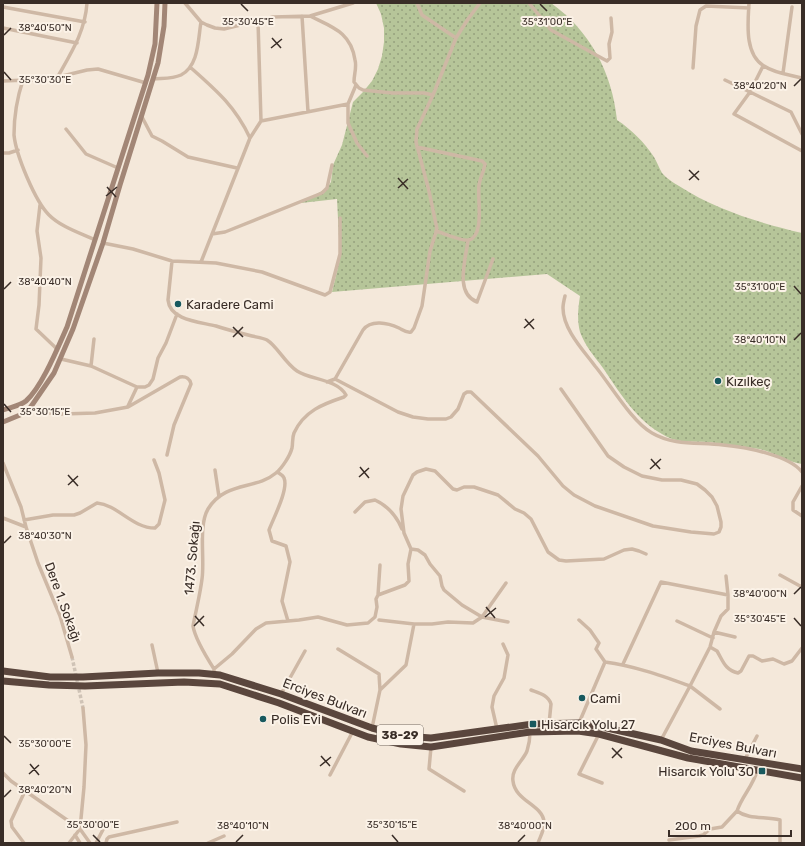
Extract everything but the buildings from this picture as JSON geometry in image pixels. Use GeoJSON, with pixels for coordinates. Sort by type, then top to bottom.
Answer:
{"type":"FeatureCollection","features":[{"type":"Feature","properties":{"kind":"highway","name":"Erciyes Bulvarı"},"geometry":{"type":"LineString","coordinates":[[3,670],[50,677],[214,672],[281,694],[372,728],[403,736],[431,738],[533,724],[579,723],[662,740],[691,751],[802,769]]}},
{"type":"Feature","properties":{"kind":"highway","name":"Erciyes Bulvarı"},"geometry":{"type":"LineString","coordinates":[[3,681],[85,686],[184,682],[220,684],[279,703],[372,739],[401,744],[431,747],[530,732],[578,731],[599,734],[688,758],[802,778]]}},
{"type":"Feature","properties":{"kind":"street"},"geometry":{"type":"LineString","coordinates":[[57,78],[77,43],[86,17],[87,3]]}},
{"type":"Feature","properties":{"kind":"street"},"geometry":{"type":"LineString","coordinates":[[3,410],[25,402],[32,394],[57,349],[67,327],[146,83],[155,44],[157,3]]}},
{"type":"Feature","properties":{"kind":"street"},"geometry":{"type":"LineString","coordinates":[[3,422],[20,415],[30,408],[54,373],[73,329],[103,243],[158,63],[165,3]]}},
{"type":"Feature","properties":{"kind":"street"},"geometry":{"type":"LineString","coordinates":[[185,3],[201,22],[215,28],[224,29],[273,17],[310,16],[353,3]]}},
{"type":"Feature","properties":{"kind":"street"},"geometry":{"type":"LineString","coordinates":[[417,3],[422,15],[456,38]]}},
{"type":"Feature","properties":{"kind":"street"},"geometry":{"type":"LineString","coordinates":[[172,261],[169,305],[171,310],[188,319],[266,340],[297,371],[326,382],[335,379],[363,330],[369,324],[386,324],[407,332],[413,330],[422,306],[430,251],[437,229],[429,191],[417,147],[416,129],[433,95],[456,38],[480,3]]}},
{"type":"Feature","properties":{"kind":"street"},"geometry":{"type":"LineString","coordinates":[[529,3],[551,30],[607,61],[610,58],[609,44],[612,32],[611,18]]}},
{"type":"Feature","properties":{"kind":"street"},"geometry":{"type":"LineString","coordinates":[[749,3],[748,34],[752,54],[763,66],[802,78]]}},
{"type":"Feature","properties":{"kind":"street"},"geometry":{"type":"LineString","coordinates":[[693,68],[696,26],[700,10],[706,6],[749,8]]}},
{"type":"Feature","properties":{"kind":"street"},"geometry":{"type":"LineString","coordinates":[[3,7],[84,22]]}},
{"type":"Feature","properties":{"kind":"street"},"geometry":{"type":"LineString","coordinates":[[783,73],[792,7]]}},
{"type":"Feature","properties":{"kind":"street"},"geometry":{"type":"LineString","coordinates":[[302,16],[308,112]]}},
{"type":"Feature","properties":{"kind":"street"},"geometry":{"type":"LineString","coordinates":[[310,16],[341,32],[348,40],[355,59],[356,68],[354,78],[356,85],[363,90],[392,93],[424,93],[433,95]]}},
{"type":"Feature","properties":{"kind":"street"},"geometry":{"type":"LineString","coordinates":[[201,262],[237,168],[250,138],[261,121],[258,21]]}},
{"type":"Feature","properties":{"kind":"street"},"geometry":{"type":"LineString","coordinates":[[153,79],[180,75],[190,67],[195,59],[201,22]]}},
{"type":"Feature","properties":{"kind":"street"},"geometry":{"type":"LineString","coordinates":[[3,28],[77,43]]}},
{"type":"Feature","properties":{"kind":"street"},"geometry":{"type":"LineString","coordinates":[[763,66],[750,92],[734,114],[802,150]]}},
{"type":"Feature","properties":{"kind":"street"},"geometry":{"type":"LineString","coordinates":[[190,67],[230,104],[250,138]]}},
{"type":"Feature","properties":{"kind":"street"},"geometry":{"type":"LineString","coordinates":[[3,81],[50,79],[87,70],[98,70],[146,83]]}},
{"type":"Feature","properties":{"kind":"street"},"geometry":{"type":"LineString","coordinates":[[23,80],[18,96],[14,136],[22,164],[40,205],[50,217],[95,240]]}},
{"type":"Feature","properties":{"kind":"street"},"geometry":{"type":"LineString","coordinates":[[725,80],[791,112],[802,134]]}},
{"type":"Feature","properties":{"kind":"street"},"geometry":{"type":"LineString","coordinates":[[356,85],[348,104],[348,123],[357,143],[367,156]]}},
{"type":"Feature","properties":{"kind":"street"},"geometry":{"type":"LineString","coordinates":[[261,121],[348,104]]}},
{"type":"Feature","properties":{"kind":"street"},"geometry":{"type":"LineString","coordinates":[[142,117],[150,134],[188,157],[237,168]]}},
{"type":"Feature","properties":{"kind":"street"},"geometry":{"type":"LineString","coordinates":[[66,129],[86,154],[118,168]]}},
{"type":"Feature","properties":{"kind":"street"},"geometry":{"type":"LineString","coordinates":[[417,147],[482,161],[484,163],[479,185],[479,224],[476,234],[472,239],[468,240],[436,231]]}},
{"type":"Feature","properties":{"kind":"street"},"geometry":{"type":"LineString","coordinates":[[3,153],[18,150]]}},
{"type":"Feature","properties":{"kind":"street"},"geometry":{"type":"LineString","coordinates":[[212,234],[225,232],[322,193],[327,188],[332,165]]}},
{"type":"Feature","properties":{"kind":"street"},"geometry":{"type":"LineString","coordinates":[[40,205],[37,231],[41,258],[39,305],[36,329],[57,349]]}},
{"type":"Feature","properties":{"kind":"street"},"geometry":{"type":"LineString","coordinates":[[103,243],[133,249],[172,261],[216,263],[262,272],[327,295],[330,292],[339,259],[340,218]]}},
{"type":"Feature","properties":{"kind":"street"},"geometry":{"type":"LineString","coordinates":[[468,240],[463,284],[467,296],[471,300],[476,302],[493,259]]}},
{"type":"Feature","properties":{"kind":"street"},"geometry":{"type":"LineString","coordinates":[[565,296],[563,308],[565,320],[576,342],[616,395],[638,422],[650,433],[670,441],[723,445],[774,456],[790,461],[802,472]]}},
{"type":"Feature","properties":{"kind":"street"},"geometry":{"type":"LineString","coordinates":[[61,359],[91,366],[138,387],[145,387],[149,385],[153,379],[158,358],[166,343],[177,314]]}},
{"type":"Feature","properties":{"kind":"street"},"geometry":{"type":"LineString","coordinates":[[91,366],[94,339]]}},
{"type":"Feature","properties":{"kind":"street"},"geometry":{"type":"LineString","coordinates":[[30,408],[37,412],[62,414],[95,413],[128,407],[180,377],[185,377],[191,384],[174,425],[167,455]]}},
{"type":"Feature","properties":{"kind":"street"},"geometry":{"type":"LineString","coordinates":[[335,379],[398,412],[413,417],[428,419],[446,419],[451,417],[458,409],[464,394],[471,392],[538,456],[563,486],[574,495],[595,506],[653,526],[691,532],[714,534],[718,532],[721,527],[721,522],[717,506],[712,497],[705,490],[696,484],[681,480],[662,480],[642,476],[624,467],[608,456],[561,389]]}},
{"type":"Feature","properties":{"kind":"street","name":"1473. Sokağı"},"geometry":{"type":"LineString","coordinates":[[214,672],[197,639],[193,626],[202,578],[204,520],[208,510],[219,497],[231,489],[270,478],[277,472],[292,450],[294,433],[310,412],[323,404],[346,396],[341,389],[326,382]]}},
{"type":"Feature","properties":{"kind":"street"},"geometry":{"type":"LineString","coordinates":[[128,407],[138,387]]}},
{"type":"Feature","properties":{"kind":"street"},"geometry":{"type":"LineString","coordinates":[[24,520],[53,515],[74,515],[97,503],[120,512],[139,525],[154,528],[159,524],[165,500],[159,473],[154,460]]}},
{"type":"Feature","properties":{"kind":"street","name":"Dere 1. Sokağı"},"geometry":{"type":"LineString","coordinates":[[3,463],[21,507],[38,563],[60,616],[72,657]]}},
{"type":"Feature","properties":{"kind":"street"},"geometry":{"type":"LineString","coordinates":[[404,533],[401,508],[407,485],[413,475],[417,472],[430,469],[435,471],[452,489],[457,490],[469,487],[493,493],[524,513],[531,519],[548,552],[559,560],[604,559],[624,550],[632,549],[639,550],[646,554]]}},
{"type":"Feature","properties":{"kind":"street"},"geometry":{"type":"LineString","coordinates":[[215,470],[219,497]]}},
{"type":"Feature","properties":{"kind":"street"},"geometry":{"type":"LineString","coordinates":[[277,472],[284,478],[285,483],[281,502],[269,530],[272,540],[286,546],[290,562],[282,601],[288,621]]}},
{"type":"Feature","properties":{"kind":"street"},"geometry":{"type":"LineString","coordinates":[[802,486],[793,502],[793,510],[802,516]]}},
{"type":"Feature","properties":{"kind":"street"},"geometry":{"type":"LineString","coordinates":[[355,512],[365,502],[372,500],[378,501],[398,520],[411,549],[408,564],[408,583],[378,595]]}},
{"type":"Feature","properties":{"kind":"street"},"geometry":{"type":"LineString","coordinates":[[3,518],[26,527]]}},
{"type":"Feature","properties":{"kind":"street"},"geometry":{"type":"LineString","coordinates":[[411,549],[418,550],[426,555],[430,564],[440,576],[440,582],[444,590],[462,605],[482,617],[508,622]]}},
{"type":"Feature","properties":{"kind":"street"},"geometry":{"type":"LineString","coordinates":[[214,672],[256,629],[266,623],[318,617],[347,625],[368,623],[375,617],[380,564]]}},
{"type":"Feature","properties":{"kind":"street"},"geometry":{"type":"LineString","coordinates":[[780,575],[802,586]]}},
{"type":"Feature","properties":{"kind":"street"},"geometry":{"type":"LineString","coordinates":[[662,740],[710,647],[714,632],[721,616],[728,609],[726,576]]}},
{"type":"Feature","properties":{"kind":"street"},"geometry":{"type":"LineString","coordinates":[[623,664],[661,582],[728,595]]}},
{"type":"Feature","properties":{"kind":"street"},"geometry":{"type":"LineString","coordinates":[[379,620],[414,624],[448,622],[473,623],[482,617],[506,583]]}},
{"type":"Feature","properties":{"kind":"street"},"geometry":{"type":"LineString","coordinates":[[579,620],[590,630],[599,643],[596,649],[605,662],[623,664],[647,670],[690,686],[720,709]]}},
{"type":"Feature","properties":{"kind":"street"},"geometry":{"type":"LineString","coordinates":[[677,621],[713,638]]}},
{"type":"Feature","properties":{"kind":"street"},"geometry":{"type":"LineString","coordinates":[[380,690],[406,665],[414,624]]}},
{"type":"Feature","properties":{"kind":"street"},"geometry":{"type":"LineString","coordinates":[[714,632],[735,637]]}},
{"type":"Feature","properties":{"kind":"street"},"geometry":{"type":"LineString","coordinates":[[497,729],[492,708],[494,696],[504,678],[508,655],[503,644]]}},
{"type":"Feature","properties":{"kind":"street"},"geometry":{"type":"LineString","coordinates":[[152,645],[158,673]]}},
{"type":"Feature","properties":{"kind":"street"},"geometry":{"type":"LineString","coordinates":[[710,647],[717,651],[720,659],[728,668],[736,673],[740,671],[749,656],[753,656],[762,661],[773,659],[784,664],[792,661],[802,648]]}},
{"type":"Feature","properties":{"kind":"street"},"geometry":{"type":"LineString","coordinates":[[338,649],[379,674],[380,690],[372,728]]}},
{"type":"Feature","properties":{"kind":"street"},"geometry":{"type":"LineString","coordinates":[[281,694],[305,651]]}},
{"type":"Feature","properties":{"kind":"street"},"geometry":{"type":"LineString","coordinates":[[579,723],[605,662]]}},
{"type":"Feature","properties":{"kind":"street"},"geometry":{"type":"LineString","coordinates":[[531,690],[546,696],[550,701],[549,724]]}},
{"type":"Feature","properties":{"kind":"street"},"geometry":{"type":"LineString","coordinates":[[69,843],[80,829],[86,745],[83,708]]}},
{"type":"Feature","properties":{"kind":"street"},"geometry":{"type":"LineString","coordinates":[[330,774],[353,731]]}},
{"type":"Feature","properties":{"kind":"street"},"geometry":{"type":"LineString","coordinates":[[530,732],[530,742],[527,752],[513,773],[512,780],[514,787],[520,796],[543,817],[544,827],[538,843]]}},
{"type":"Feature","properties":{"kind":"street"},"geometry":{"type":"LineString","coordinates":[[599,734],[579,774],[602,783]]}},
{"type":"Feature","properties":{"kind":"street"},"geometry":{"type":"LineString","coordinates":[[744,760],[757,736]]}},
{"type":"Feature","properties":{"kind":"street"},"geometry":{"type":"LineString","coordinates":[[431,747],[429,769],[464,791]]}},
{"type":"Feature","properties":{"kind":"street"},"geometry":{"type":"LineString","coordinates":[[669,840],[699,836],[703,835],[710,829],[720,828],[737,811],[740,801],[755,779],[757,771]]}},
{"type":"Feature","properties":{"kind":"street"},"geometry":{"type":"LineString","coordinates":[[3,773],[80,829],[90,843]]}},
{"type":"Feature","properties":{"kind":"street"},"geometry":{"type":"LineString","coordinates":[[24,843],[12,827],[11,820],[26,791]]}},
{"type":"Feature","properties":{"kind":"street"},"geometry":{"type":"LineString","coordinates":[[737,811],[743,816],[780,820],[780,843]]}},
{"type":"Feature","properties":{"kind":"street"},"geometry":{"type":"LineString","coordinates":[[96,843],[107,822]]}},
{"type":"Feature","properties":{"kind":"street"},"geometry":{"type":"LineString","coordinates":[[106,843],[109,837],[177,822]]}},
{"type":"Feature","properties":{"kind":"street"},"geometry":{"type":"LineString","coordinates":[[75,835],[80,843]]}},
{"type":"Feature","properties":{"kind":"street"},"geometry":{"type":"LineString","coordinates":[[208,843],[224,836]]}},
{"type":"Feature","properties":{"kind":"green space"},"geometry":{"type":"Polygon","coordinates":[[[376,3],[551,3],[577,26],[588,40],[597,54],[610,85],[617,120],[633,132],[646,146],[666,177],[693,194],[723,209],[770,225],[802,233],[802,464],[759,449],[672,439],[650,426],[624,399],[585,342],[580,332],[578,323],[580,296],[547,274],[332,292],[340,259],[337,199],[301,203],[327,188],[331,182],[333,165],[342,145],[353,102],[372,81],[378,69],[382,56],[384,28],[381,14],[376,3]]]}},
{"type":"Feature","properties":{"kind":"tunnel"},"geometry":{"type":"LineString","coordinates":[[72,657],[83,708]]}},
{"type":"Feature","properties":{"kind":"place","name":"Karadere Cami"},"geometry":{"type":"Point","coordinates":[178,304]}},
{"type":"Feature","properties":{"kind":"place","name":"Kızılkeç"},"geometry":{"type":"Point","coordinates":[718,381]}},
{"type":"Feature","properties":{"kind":"place","name":"Cami"},"geometry":{"type":"Point","coordinates":[582,698]}},
{"type":"Feature","properties":{"kind":"place","name":"Polis Evi"},"geometry":{"type":"Point","coordinates":[263,719]}},
{"type":"Feature","properties":{"kind":"place","name":"Hisarcık Yolu 27"},"geometry":{"type":"Point","coordinates":[533,724]}},
{"type":"Feature","properties":{"kind":"place","name":"Hisarcık Yolu 30"},"geometry":{"type":"Point","coordinates":[762,771]}}]}
